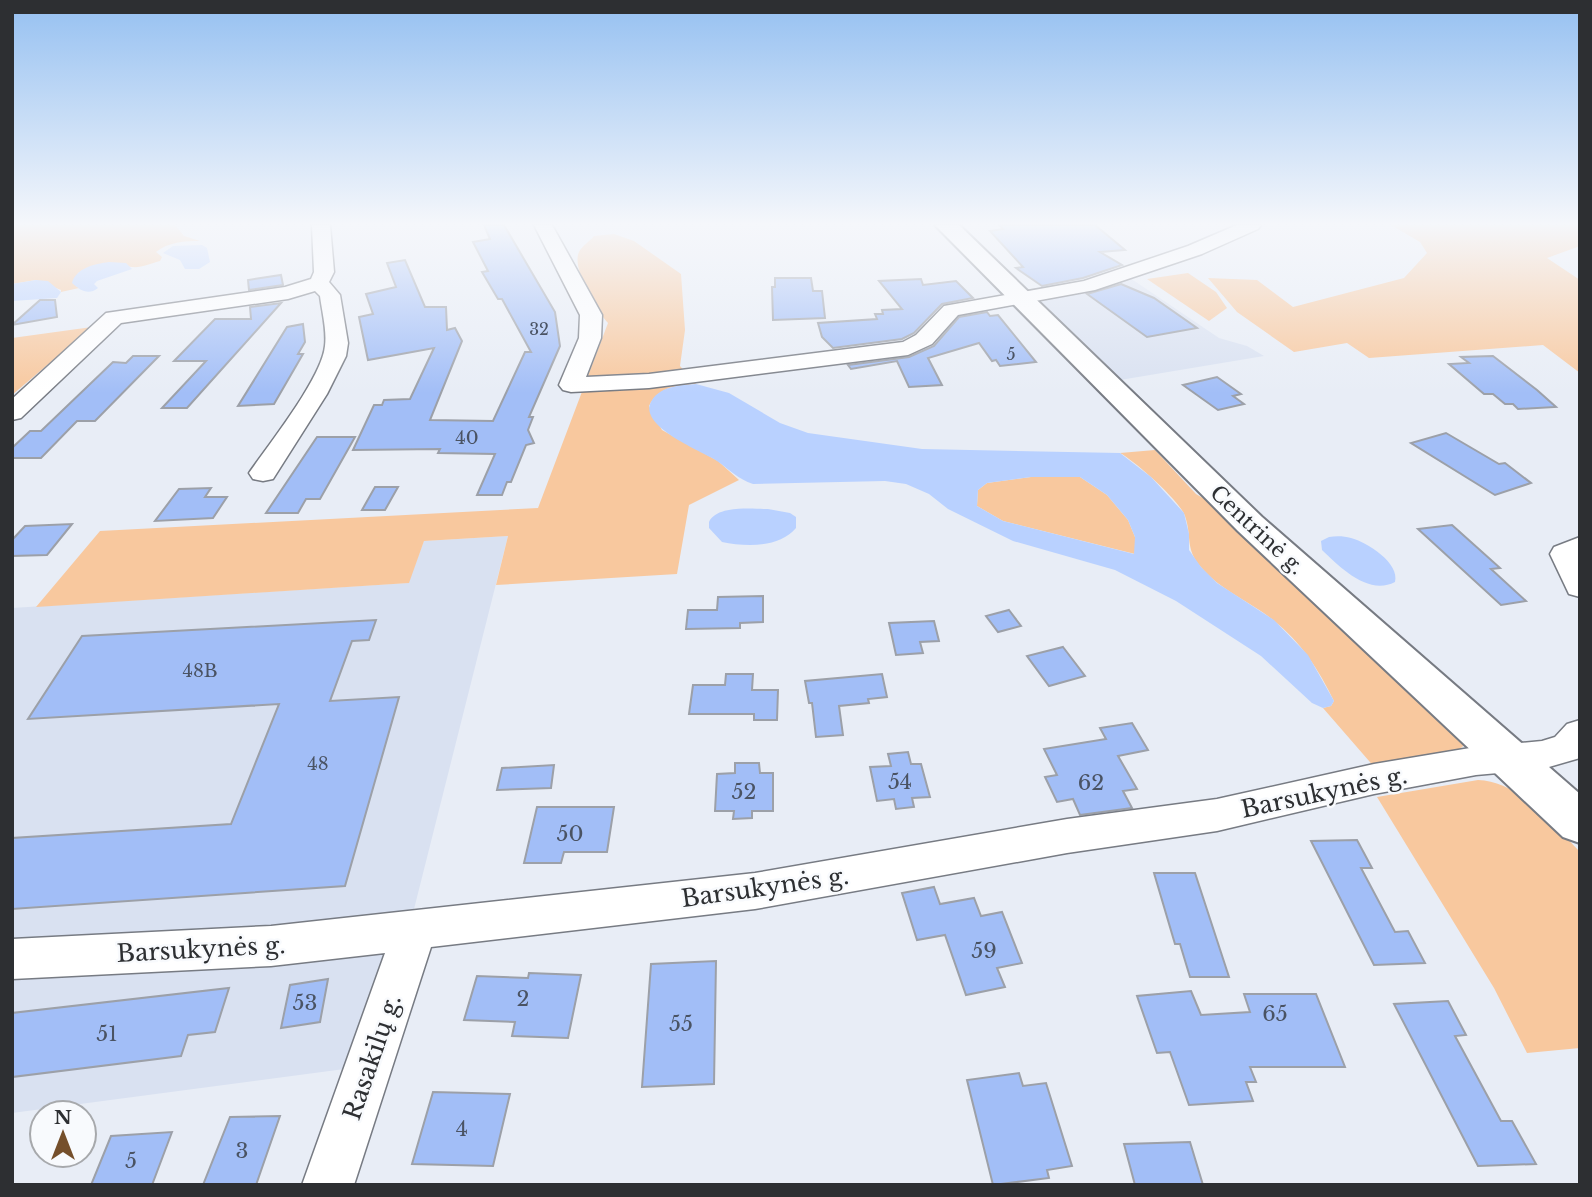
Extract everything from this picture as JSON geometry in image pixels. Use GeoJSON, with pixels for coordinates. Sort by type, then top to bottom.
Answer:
{"type":"FeatureCollection","features":[{"type":"Feature","properties":{"kind":"main road","name":"Centrinė g."},"geometry":{"type":"LineString","coordinates":[[1003,281],[1250,524],[1580,823]]}},
{"type":"Feature","properties":{"kind":"street"},"geometry":{"type":"LineString","coordinates":[[571,281],[591,315],[590,338],[571,386],[649,381],[908,348],[925,341],[944,315],[951,310],[1021,299],[1103,281]]}},
{"type":"Feature","properties":{"kind":"street"},"geometry":{"type":"LineString","coordinates":[[12,413],[114,318],[288,293],[319,283],[330,295],[337,343],[335,356],[263,474]]}},
{"type":"Feature","properties":{"kind":"street"},"geometry":{"type":"LineString","coordinates":[[1580,546],[1565,554],[1580,587]]}},
{"type":"Feature","properties":{"kind":"street","name":"Barsukynės g."},"geometry":{"type":"LineString","coordinates":[[12,959],[271,946],[755,891],[1067,836],[1217,815],[1374,779],[1542,755],[1567,748],[1580,734]]}},
{"type":"Feature","properties":{"kind":"street","name":"Rasakilų g."},"geometry":{"type":"LineString","coordinates":[[328,1185],[415,930]]}},
{"type":"Feature","properties":{"kind":"shaded area"},"geometry":{"type":"Polygon","coordinates":[[[38,281],[77,281],[76,286],[79,288],[61,290],[38,281]]]}},
{"type":"Feature","properties":{"kind":"shaded area"},"geometry":{"type":"Polygon","coordinates":[[[583,281],[681,281],[685,330],[680,366],[696,384],[675,386],[663,391],[649,406],[662,430],[718,461],[739,480],[689,505],[677,574],[496,585],[508,536],[424,541],[409,583],[36,607],[100,531],[538,508],[608,323],[583,281]]]}},
{"type":"Feature","properties":{"kind":"shaded area"},"geometry":{"type":"Polygon","coordinates":[[[1119,281],[1134,281],[1219,338],[1247,346],[1264,356],[1120,380],[1039,302],[1119,281]]]}},
{"type":"Feature","properties":{"kind":"shaded area"},"geometry":{"type":"Polygon","coordinates":[[[1150,281],[1200,281],[1216,292],[1227,308],[1209,321],[1150,281]]]}},
{"type":"Feature","properties":{"kind":"shaded area"},"geometry":{"type":"Polygon","coordinates":[[[1210,281],[1258,281],[1293,307],[1393,281],[1580,281],[1580,373],[1543,345],[1369,358],[1347,343],[1294,352],[1237,312],[1210,281]]]}},
{"type":"Feature","properties":{"kind":"shaded area"},"geometry":{"type":"Polygon","coordinates":[[[92,327],[12,395],[12,338],[92,327]]]}},
{"type":"Feature","properties":{"kind":"shaded area"},"geometry":{"type":"Polygon","coordinates":[[[1155,450],[1196,494],[1220,508],[1467,743],[1457,751],[1376,769],[1323,708],[1331,706],[1334,701],[1301,647],[1273,620],[1225,589],[1200,566],[1192,553],[1187,523],[1181,509],[1156,482],[1120,453],[1155,450]]]}},
{"type":"Feature","properties":{"kind":"shaded area"},"geometry":{"type":"Polygon","coordinates":[[[1031,477],[1080,477],[1107,495],[1128,520],[1135,537],[1135,554],[1003,521],[977,506],[978,490],[987,483],[1031,477]]]}},
{"type":"Feature","properties":{"kind":"shaded area"},"geometry":{"type":"Polygon","coordinates":[[[508,536],[411,921],[12,944],[12,608],[408,583],[424,541],[508,536]]]}},
{"type":"Feature","properties":{"kind":"shaded area"},"geometry":{"type":"Polygon","coordinates":[[[1478,780],[1493,782],[1521,796],[1547,817],[1580,852],[1580,1048],[1527,1053],[1494,988],[1377,797],[1478,780]]]}},
{"type":"Feature","properties":{"kind":"shaded area"},"geometry":{"type":"Polygon","coordinates":[[[395,952],[352,1068],[98,1102],[98,1099],[28,1099],[28,1111],[12,1113],[12,972],[395,952]]]}},
{"type":"Feature","properties":{"kind":"water"},"geometry":{"type":"Polygon","coordinates":[[[48,281],[61,292],[57,298],[12,301],[12,284],[48,281]]]}},
{"type":"Feature","properties":{"kind":"water"},"geometry":{"type":"Polygon","coordinates":[[[97,281],[94,284],[98,288],[87,292],[72,283],[97,281]]]}},
{"type":"Feature","properties":{"kind":"water"},"geometry":{"type":"Polygon","coordinates":[[[696,384],[729,393],[780,423],[808,433],[922,449],[1120,453],[1151,477],[1184,513],[1189,534],[1189,550],[1201,567],[1217,583],[1274,620],[1308,655],[1334,701],[1331,706],[1323,708],[1312,703],[1261,656],[1176,601],[1115,570],[1013,541],[948,509],[929,494],[906,484],[885,481],[748,482],[672,436],[653,419],[649,410],[656,395],[672,387],[696,384]],[[1031,477],[987,483],[978,490],[977,506],[1003,521],[1134,554],[1135,537],[1128,520],[1107,495],[1080,477],[1031,477]]]}},
{"type":"Feature","properties":{"kind":"water"},"geometry":{"type":"Polygon","coordinates":[[[768,509],[790,513],[796,517],[796,528],[789,535],[771,543],[741,545],[722,542],[709,528],[713,517],[727,510],[768,509]]]}},
{"type":"Feature","properties":{"kind":"water"},"geometry":{"type":"Polygon","coordinates":[[[1329,537],[1351,538],[1381,554],[1392,568],[1395,582],[1375,585],[1355,578],[1322,550],[1321,541],[1329,537]]]}},
{"type":"Feature","properties":{"kind":"building"},"geometry":{"type":"Polygon","coordinates":[[[248,281],[282,281],[283,285],[249,290],[248,281]]]}},
{"type":"Feature","properties":{"kind":"building"},"geometry":{"type":"Polygon","coordinates":[[[394,281],[414,281],[425,307],[446,307],[447,330],[455,328],[462,341],[430,420],[493,421],[525,352],[531,352],[502,299],[498,299],[487,281],[537,281],[555,312],[560,346],[529,417],[533,417],[528,430],[534,443],[526,445],[511,482],[507,482],[502,495],[477,495],[495,454],[438,453],[440,449],[353,450],[374,405],[382,405],[384,400],[410,399],[434,348],[368,360],[359,317],[373,314],[366,294],[396,287],[394,281]]]}},
{"type":"Feature","properties":{"kind":"building"},"geometry":{"type":"Polygon","coordinates":[[[775,281],[811,281],[813,291],[822,291],[825,318],[773,320],[772,287],[775,287],[775,281]]]}},
{"type":"Feature","properties":{"kind":"building"},"geometry":{"type":"Polygon","coordinates":[[[879,281],[922,281],[923,285],[956,281],[973,298],[942,304],[914,333],[902,339],[833,348],[822,337],[818,323],[877,319],[875,314],[883,314],[882,310],[902,309],[879,281]]]}},
{"type":"Feature","properties":{"kind":"building"},"geometry":{"type":"Polygon","coordinates":[[[1035,281],[1068,281],[1042,286],[1035,281]]]}},
{"type":"Feature","properties":{"kind":"building"},"geometry":{"type":"Polygon","coordinates":[[[1121,284],[1154,298],[1197,328],[1147,337],[1087,294],[1121,284]]]}},
{"type":"Feature","properties":{"kind":"building"},"geometry":{"type":"Polygon","coordinates":[[[40,300],[55,300],[57,317],[12,325],[40,300]]]}},
{"type":"Feature","properties":{"kind":"building"},"geometry":{"type":"Polygon","coordinates":[[[281,303],[187,408],[162,408],[206,361],[174,361],[215,319],[251,319],[250,307],[281,303]]]}},
{"type":"Feature","properties":{"kind":"building"},"geometry":{"type":"Polygon","coordinates":[[[987,312],[990,316],[998,315],[1036,362],[1000,366],[996,360],[992,361],[979,343],[928,358],[942,385],[909,387],[897,361],[851,369],[848,365],[909,357],[934,346],[959,317],[987,312]]]}},
{"type":"Feature","properties":{"kind":"building"},"geometry":{"type":"Polygon","coordinates":[[[303,324],[305,342],[298,354],[303,354],[274,404],[238,406],[287,327],[303,324]]]}},
{"type":"Feature","properties":{"kind":"building"},"geometry":{"type":"Polygon","coordinates":[[[133,356],[159,356],[95,421],[77,421],[41,458],[12,458],[12,448],[30,431],[41,431],[113,362],[126,363],[133,356]]]}},
{"type":"Feature","properties":{"kind":"building"},"geometry":{"type":"Polygon","coordinates":[[[1493,356],[1556,407],[1518,409],[1513,404],[1505,404],[1493,394],[1484,394],[1449,364],[1469,363],[1461,357],[1493,356]]]}},
{"type":"Feature","properties":{"kind":"building"},"geometry":{"type":"Polygon","coordinates":[[[1217,377],[1241,394],[1233,396],[1244,404],[1218,410],[1183,385],[1217,377]]]}},
{"type":"Feature","properties":{"kind":"building"},"geometry":{"type":"Polygon","coordinates":[[[1446,433],[1499,464],[1505,463],[1531,483],[1495,495],[1411,443],[1446,433]]]}},
{"type":"Feature","properties":{"kind":"building"},"geometry":{"type":"Polygon","coordinates":[[[317,437],[355,437],[320,499],[306,499],[298,513],[266,513],[317,437]]]}},
{"type":"Feature","properties":{"kind":"building"},"geometry":{"type":"Polygon","coordinates":[[[375,487],[398,487],[385,510],[362,510],[375,487]]]}},
{"type":"Feature","properties":{"kind":"building"},"geometry":{"type":"Polygon","coordinates":[[[211,488],[205,497],[227,497],[213,518],[155,521],[179,489],[211,488]]]}},
{"type":"Feature","properties":{"kind":"building"},"geometry":{"type":"Polygon","coordinates":[[[72,524],[47,555],[12,556],[12,540],[25,526],[72,524]]]}},
{"type":"Feature","properties":{"kind":"building"},"geometry":{"type":"Polygon","coordinates":[[[1452,525],[1500,568],[1491,569],[1526,601],[1501,605],[1418,529],[1452,525]]]}},
{"type":"Feature","properties":{"kind":"building"},"geometry":{"type":"Polygon","coordinates":[[[763,596],[763,622],[740,623],[740,628],[686,629],[688,610],[717,610],[718,597],[763,596]]]}},
{"type":"Feature","properties":{"kind":"building"},"geometry":{"type":"Polygon","coordinates":[[[1009,610],[1021,626],[998,632],[986,616],[1009,610]]]}},
{"type":"Feature","properties":{"kind":"building"},"geometry":{"type":"Polygon","coordinates":[[[376,620],[369,640],[352,641],[330,701],[399,697],[345,886],[12,909],[12,838],[231,824],[279,704],[28,719],[82,636],[376,620]]]}},
{"type":"Feature","properties":{"kind":"building"},"geometry":{"type":"Polygon","coordinates":[[[934,621],[939,641],[920,642],[923,653],[896,655],[889,623],[934,621]]]}},
{"type":"Feature","properties":{"kind":"building"},"geometry":{"type":"Polygon","coordinates":[[[1063,647],[1085,676],[1049,686],[1027,656],[1063,647]]]}},
{"type":"Feature","properties":{"kind":"building"},"geometry":{"type":"Polygon","coordinates":[[[726,674],[753,674],[752,690],[778,690],[777,720],[754,720],[754,714],[689,714],[693,685],[725,685],[726,674]]]}},
{"type":"Feature","properties":{"kind":"building"},"geometry":{"type":"Polygon","coordinates":[[[882,674],[887,697],[868,699],[869,703],[839,706],[843,735],[816,737],[812,703],[809,703],[805,681],[882,674]]]}},
{"type":"Feature","properties":{"kind":"building"},"geometry":{"type":"Polygon","coordinates":[[[1132,723],[1148,750],[1118,756],[1137,789],[1123,791],[1132,808],[1080,815],[1073,799],[1057,802],[1045,777],[1057,775],[1044,749],[1106,739],[1100,728],[1132,723]]]}},
{"type":"Feature","properties":{"kind":"building"},"geometry":{"type":"Polygon","coordinates":[[[908,752],[911,764],[921,764],[930,797],[912,798],[914,807],[896,809],[894,799],[877,801],[870,767],[891,766],[888,754],[908,752]]]}},
{"type":"Feature","properties":{"kind":"building"},"geometry":{"type":"Polygon","coordinates":[[[735,763],[759,763],[760,773],[773,773],[773,811],[752,811],[752,818],[733,819],[734,811],[715,811],[717,774],[735,773],[735,763]]]}},
{"type":"Feature","properties":{"kind":"building"},"geometry":{"type":"Polygon","coordinates":[[[554,765],[551,788],[497,790],[502,768],[554,765]]]}},
{"type":"Feature","properties":{"kind":"building"},"geometry":{"type":"Polygon","coordinates":[[[537,807],[614,807],[607,852],[564,852],[561,863],[524,863],[537,807]]]}},
{"type":"Feature","properties":{"kind":"building"},"geometry":{"type":"Polygon","coordinates":[[[1357,840],[1372,868],[1361,868],[1395,932],[1408,931],[1425,963],[1374,965],[1311,841],[1357,840]]]}},
{"type":"Feature","properties":{"kind":"building"},"geometry":{"type":"Polygon","coordinates":[[[1154,873],[1195,873],[1229,977],[1190,977],[1180,944],[1175,944],[1154,873]]]}},
{"type":"Feature","properties":{"kind":"building"},"geometry":{"type":"Polygon","coordinates":[[[934,887],[940,904],[974,898],[981,916],[1002,912],[1022,963],[997,968],[1005,987],[966,995],[945,935],[917,940],[902,893],[934,887]]]}},
{"type":"Feature","properties":{"kind":"building"},"geometry":{"type":"Polygon","coordinates":[[[716,961],[714,1084],[642,1087],[651,964],[716,961]]]}},
{"type":"Feature","properties":{"kind":"building"},"geometry":{"type":"Polygon","coordinates":[[[529,973],[581,975],[568,1038],[512,1036],[515,1022],[464,1020],[477,976],[528,978],[529,973]]]}},
{"type":"Feature","properties":{"kind":"building"},"geometry":{"type":"Polygon","coordinates":[[[328,979],[320,1022],[281,1028],[290,985],[328,979]]]}},
{"type":"Feature","properties":{"kind":"building"},"geometry":{"type":"Polygon","coordinates":[[[229,988],[215,1032],[188,1035],[181,1056],[12,1077],[12,1013],[229,988]]]}},
{"type":"Feature","properties":{"kind":"building"},"geometry":{"type":"Polygon","coordinates":[[[1191,991],[1201,1015],[1250,1012],[1244,994],[1316,994],[1345,1067],[1250,1067],[1256,1082],[1246,1082],[1253,1101],[1189,1105],[1170,1052],[1157,1053],[1137,996],[1191,991]]]}},
{"type":"Feature","properties":{"kind":"building"},"geometry":{"type":"Polygon","coordinates":[[[1448,1001],[1466,1035],[1455,1036],[1501,1121],[1512,1121],[1536,1164],[1478,1166],[1394,1004],[1448,1001]]]}},
{"type":"Feature","properties":{"kind":"building"},"geometry":{"type":"Polygon","coordinates":[[[1019,1073],[1023,1086],[1046,1083],[1072,1166],[1047,1170],[1049,1178],[993,1185],[967,1080],[1019,1073]]]}},
{"type":"Feature","properties":{"kind":"building"},"geometry":{"type":"Polygon","coordinates":[[[433,1092],[510,1094],[493,1166],[412,1164],[433,1092]]]}},
{"type":"Feature","properties":{"kind":"building"},"geometry":{"type":"Polygon","coordinates":[[[280,1116],[256,1185],[203,1185],[230,1117],[280,1116]]]}},
{"type":"Feature","properties":{"kind":"building"},"geometry":{"type":"Polygon","coordinates":[[[172,1132],[152,1185],[91,1185],[111,1136],[172,1132]]]}},
{"type":"Feature","properties":{"kind":"building"},"geometry":{"type":"Polygon","coordinates":[[[1190,1142],[1203,1185],[1135,1185],[1124,1144],[1190,1142]]]}}]}
